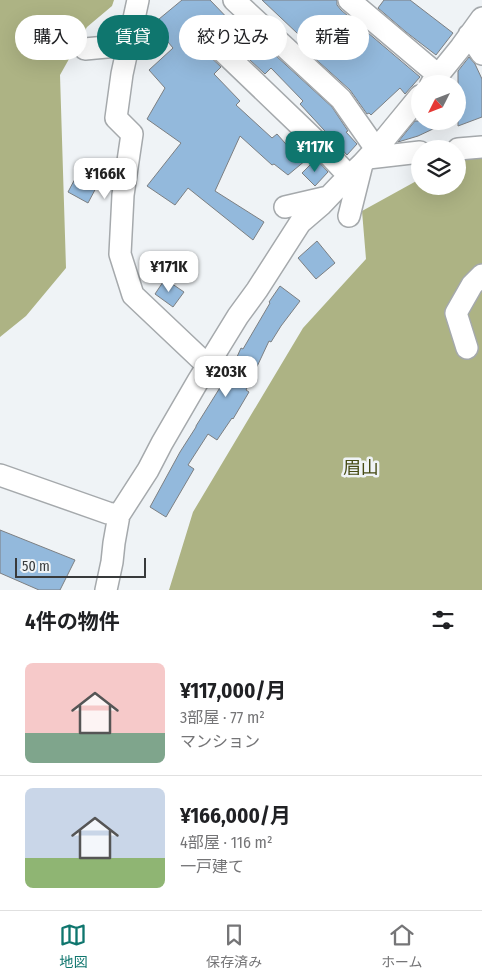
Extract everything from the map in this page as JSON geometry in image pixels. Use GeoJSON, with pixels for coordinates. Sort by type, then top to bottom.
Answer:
{"type":"FeatureCollection","features":[{"type":"Feature","properties":{"kind":"street"},"geometry":{"type":"LineString","coordinates":[[134,15],[138,0]]}},
{"type":"Feature","properties":{"kind":"street"},"geometry":{"type":"LineString","coordinates":[[234,0],[341,99],[364,162],[349,216]]}},
{"type":"Feature","properties":{"kind":"street"},"geometry":{"type":"LineString","coordinates":[[357,3],[430,75]]}},
{"type":"Feature","properties":{"kind":"street"},"geometry":{"type":"LineString","coordinates":[[437,75],[482,18]]}},
{"type":"Feature","properties":{"kind":"street"},"geometry":{"type":"LineString","coordinates":[[469,35],[482,54]]}},
{"type":"Feature","properties":{"kind":"street"},"geometry":{"type":"LineString","coordinates":[[125,60],[116,118],[132,134],[123,195],[120,254],[133,295],[208,366]]}},
{"type":"Feature","properties":{"kind":"street"},"geometry":{"type":"LineString","coordinates":[[232,60],[314,138],[364,162],[411,154]]}},
{"type":"Feature","properties":{"kind":"street"},"geometry":{"type":"LineString","coordinates":[[106,590],[119,515],[148,470],[162,443],[238,316],[300,223],[364,162],[411,107]]}},
{"type":"Feature","properties":{"kind":"street"},"geometry":{"type":"LineString","coordinates":[[466,148],[482,147]]}},
{"type":"Feature","properties":{"kind":"street"},"geometry":{"type":"LineString","coordinates":[[285,207],[328,197]]}},
{"type":"Feature","properties":{"kind":"street"},"geometry":{"type":"LineString","coordinates":[[467,348],[456,313],[472,285],[482,275]]}},
{"type":"Feature","properties":{"kind":"street"},"geometry":{"type":"LineString","coordinates":[[0,475],[108,513],[119,515]]}},
{"type":"Feature","properties":{"kind":"green space"},"geometry":{"type":"Polygon","coordinates":[[[0,0],[114,0],[112,6],[101,15],[97,15],[97,19],[87,27],[87,15],[15,15],[15,60],[68,60],[60,75],[66,268],[26,316],[0,337],[0,0]]]}},
{"type":"Feature","properties":{"kind":"green space","name":"眉山"},"geometry":{"type":"Polygon","coordinates":[[[482,148],[482,590],[169,590],[193,512],[303,328],[366,259],[362,211],[411,184],[411,195],[466,195],[466,155],[482,148]]]}},
{"type":"Feature","properties":{"kind":"building"},"geometry":{"type":"Polygon","coordinates":[[[182,0],[210,0],[224,15],[179,15],[179,60],[214,60],[221,67],[214,74],[240,101],[236,105],[272,138],[277,134],[293,152],[296,149],[306,160],[288,175],[274,164],[272,165],[240,136],[215,191],[264,222],[253,240],[188,188],[175,205],[147,186],[181,143],[147,119],[165,88],[149,70],[160,60],[169,60],[169,52],[173,48],[169,43],[169,15],[164,15],[182,0]]]}},
{"type":"Feature","properties":{"kind":"building"},"geometry":{"type":"Polygon","coordinates":[[[262,0],[337,0],[337,5],[347,15],[297,15],[297,33],[287,24],[287,15],[278,15],[262,0]]]}},
{"type":"Feature","properties":{"kind":"building"},"geometry":{"type":"Polygon","coordinates":[[[384,0],[410,0],[453,33],[436,55],[378,8],[384,0]]]}},
{"type":"Feature","properties":{"kind":"building"},"geometry":{"type":"Polygon","coordinates":[[[369,34],[418,75],[411,75],[411,87],[405,94],[400,88],[371,115],[367,114],[350,90],[317,60],[369,60],[369,34]]]}},
{"type":"Feature","properties":{"kind":"building"},"geometry":{"type":"Polygon","coordinates":[[[469,57],[475,64],[482,79],[482,117],[466,123],[466,75],[458,75],[458,71],[469,57]]]}},
{"type":"Feature","properties":{"kind":"building"},"geometry":{"type":"Polygon","coordinates":[[[250,60],[281,60],[332,107],[348,131],[346,132],[357,144],[347,155],[300,104],[303,101],[271,68],[265,74],[250,60]]]}},
{"type":"Feature","properties":{"kind":"building"},"geometry":{"type":"Polygon","coordinates":[[[411,126],[411,130],[431,130],[418,136],[398,142],[411,126]]]}},
{"type":"Feature","properties":{"kind":"building"},"geometry":{"type":"Polygon","coordinates":[[[316,159],[328,172],[315,186],[302,173],[316,159]]]}},
{"type":"Feature","properties":{"kind":"building"},"geometry":{"type":"Polygon","coordinates":[[[77,175],[97,186],[88,203],[68,192],[77,175]]]}},
{"type":"Feature","properties":{"kind":"building"},"geometry":{"type":"Polygon","coordinates":[[[317,241],[335,263],[316,279],[298,258],[317,241]]]}},
{"type":"Feature","properties":{"kind":"building"},"geometry":{"type":"Polygon","coordinates":[[[165,279],[184,292],[173,307],[155,294],[165,279]]]}},
{"type":"Feature","properties":{"kind":"building"},"geometry":{"type":"Polygon","coordinates":[[[280,286],[300,301],[271,342],[269,341],[246,390],[249,392],[233,419],[217,440],[208,434],[188,465],[194,469],[166,517],[150,507],[180,452],[227,379],[241,348],[243,349],[280,286]]]}},
{"type":"Feature","properties":{"kind":"building"},"geometry":{"type":"Polygon","coordinates":[[[0,530],[75,560],[60,590],[39,590],[0,573],[0,530]]]}}]}
